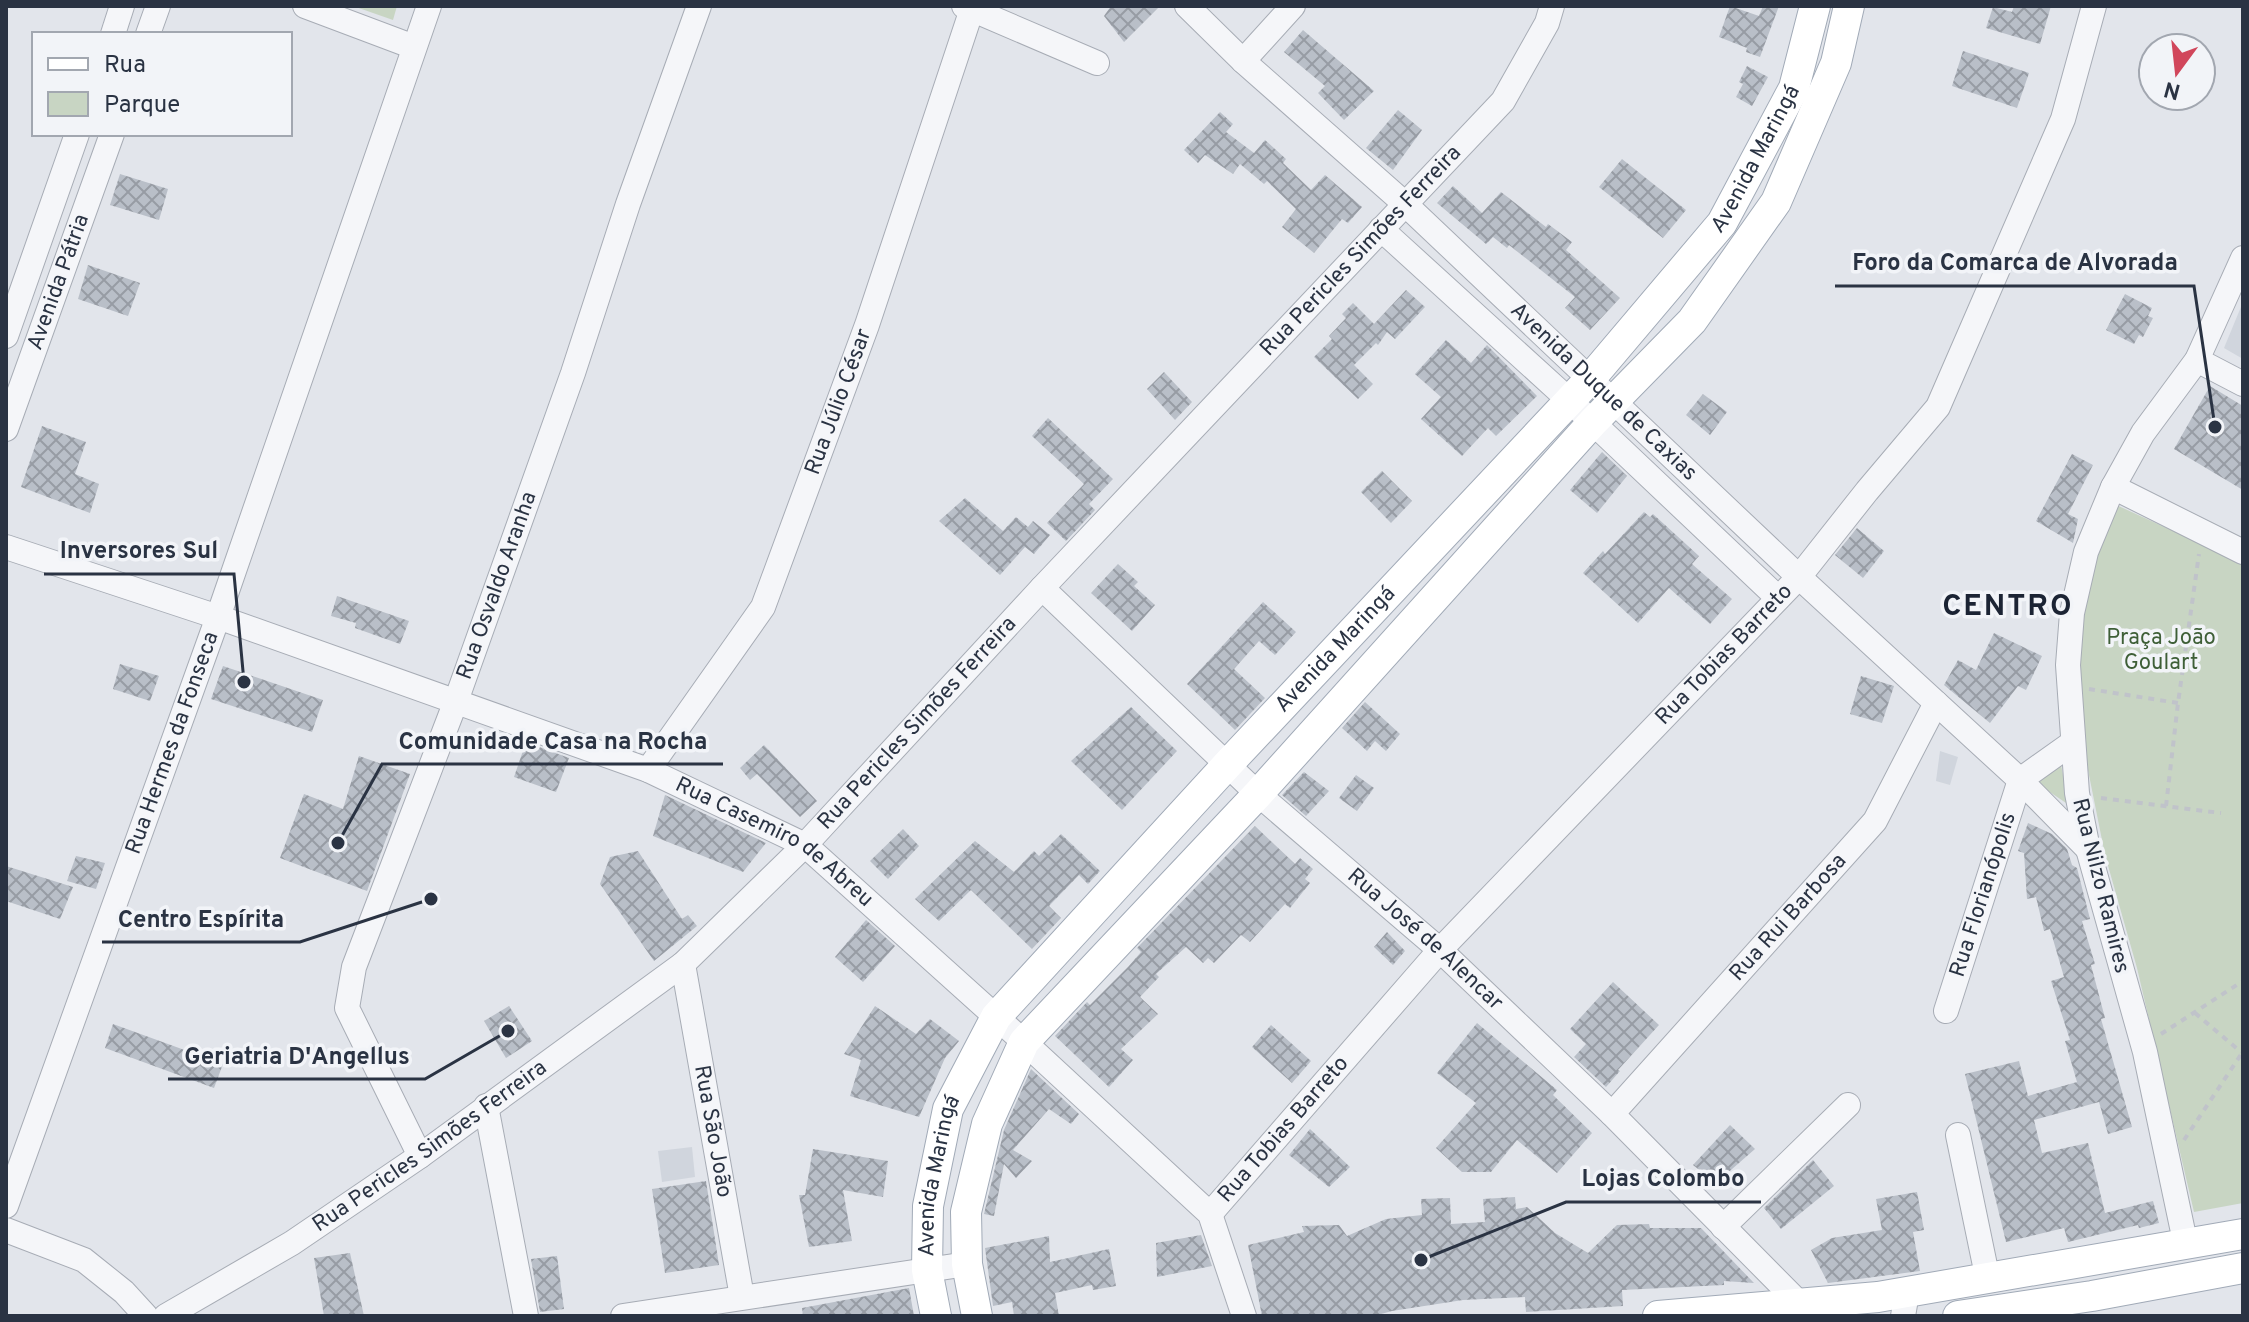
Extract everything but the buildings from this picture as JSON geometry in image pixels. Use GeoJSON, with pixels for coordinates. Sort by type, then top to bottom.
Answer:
{"type":"FeatureCollection","features":[{"type":"Feature","properties":{"kind":"main road","name":"Avenida Maringá"},"geometry":{"type":"LineString","coordinates":[[936,1316],[927,1270],[928,1206],[948,1109],[996,1017],[1227,765],[1580,390],[1722,223],[1794,88],[1815,6]]}},
{"type":"Feature","properties":{"kind":"main road","name":"Avenida Maringá"},"geometry":{"type":"LineString","coordinates":[[977,1316],[967,1264],[966,1212],[987,1124],[1024,1042],[1258,794],[1593,422],[1692,321],[1776,202],[1836,63],[1849,6]]}},
{"type":"Feature","properties":{"kind":"main road"},"geometry":{"type":"LineString","coordinates":[[1658,1316],[1799,1303],[1905,1305],[1988,1280],[2243,1234]]}},
{"type":"Feature","properties":{"kind":"main road"},"geometry":{"type":"LineString","coordinates":[[1958,1316],[2089,1306],[2243,1268]]}},
{"type":"Feature","properties":{"kind":"street"},"geometry":{"type":"LineString","coordinates":[[114,32],[122,6]]}},
{"type":"Feature","properties":{"kind":"street"},"geometry":{"type":"LineString","coordinates":[[149,32],[158,6]]}},
{"type":"Feature","properties":{"kind":"street"},"geometry":{"type":"LineString","coordinates":[[305,6],[414,47]]}},
{"type":"Feature","properties":{"kind":"street","name":"Rua Hermes da Fonseca"},"geometry":{"type":"LineString","coordinates":[[6,1206],[218,617],[429,6]]}},
{"type":"Feature","properties":{"kind":"street","name":"Rua Osvaldo Aranha"},"geometry":{"type":"LineString","coordinates":[[420,1156],[347,1008],[354,967],[456,701],[568,388],[628,204],[699,6]]}},
{"type":"Feature","properties":{"kind":"street","name":"Avenida Duque de Caxias"},"geometry":{"type":"LineString","coordinates":[[1187,6],[1243,61],[1404,203],[1580,390],[1593,422],[1778,598]]}},
{"type":"Feature","properties":{"kind":"street"},"geometry":{"type":"LineString","coordinates":[[1243,61],[1293,6]]}},
{"type":"Feature","properties":{"kind":"street","name":"Rua Pericles Simões Ferreira"},"geometry":{"type":"LineString","coordinates":[[166,1316],[292,1243],[420,1156],[683,964],[805,845],[1042,588],[1503,101],[1547,23],[1552,6]]}},
{"type":"Feature","properties":{"kind":"street","name":"Rua Tobias Barreto"},"geometry":{"type":"LineString","coordinates":[[1210,1214],[1440,950],[1799,577],[1938,407],[2063,119],[2094,6]]}},
{"type":"Feature","properties":{"kind":"street"},"geometry":{"type":"LineString","coordinates":[[970,7],[1097,63]]}},
{"type":"Feature","properties":{"kind":"street","name":"Rua Júlio César"},"geometry":{"type":"LineString","coordinates":[[648,770],[763,607],[867,325],[970,7]]}},
{"type":"Feature","properties":{"kind":"street","name":"Avenida Pátria"},"geometry":{"type":"LineString","coordinates":[[6,336],[76,136]]}},
{"type":"Feature","properties":{"kind":"street","name":"Avenida Pátria"},"geometry":{"type":"LineString","coordinates":[[6,429],[111,136]]}},
{"type":"Feature","properties":{"kind":"street","name":"Avenida Duque de Caxias"},"geometry":{"type":"LineString","coordinates":[[1381,229],[1580,390],[1615,401],[1799,577],[2020,780],[2088,849]]}},
{"type":"Feature","properties":{"kind":"street"},"geometry":{"type":"LineString","coordinates":[[43,231],[74,243]]}},
{"type":"Feature","properties":{"kind":"street","name":"Rua Nilzo Ramires"},"geometry":{"type":"LineString","coordinates":[[2186,1246],[2145,1052],[2088,849],[2077,793],[2068,665],[2072,613],[2086,552],[2113,487],[2143,433],[2197,360],[2243,258]]}},
{"type":"Feature","properties":{"kind":"street"},"geometry":{"type":"LineString","coordinates":[[2197,360],[2243,384]]}},
{"type":"Feature","properties":{"kind":"street"},"geometry":{"type":"LineString","coordinates":[[2113,487],[2243,552]]}},
{"type":"Feature","properties":{"kind":"street","name":"Rua Casemiro de Abreu"},"geometry":{"type":"LineString","coordinates":[[6,547],[218,617],[648,770],[805,845],[1210,1214],[1244,1316]]}},
{"type":"Feature","properties":{"kind":"street","name":"Rua José de Alencar"},"geometry":{"type":"LineString","coordinates":[[1042,588],[1258,794],[1440,950],[1612,1114],[1799,1303]]}},
{"type":"Feature","properties":{"kind":"street","name":"Rua Rui Barbosa"},"geometry":{"type":"LineString","coordinates":[[1612,1114],[1875,821],[1936,703]]}},
{"type":"Feature","properties":{"kind":"street"},"geometry":{"type":"LineString","coordinates":[[2020,780],[2072,743]]}},
{"type":"Feature","properties":{"kind":"street","name":"Rua Florianópolis"},"geometry":{"type":"LineString","coordinates":[[1946,1011],[2020,780]]}},
{"type":"Feature","properties":{"kind":"street","name":"Rua São João"},"geometry":{"type":"LineString","coordinates":[[683,964],[742,1297]]}},
{"type":"Feature","properties":{"kind":"street"},"geometry":{"type":"LineString","coordinates":[[1723,1227],[1848,1105]]}},
{"type":"Feature","properties":{"kind":"street"},"geometry":{"type":"LineString","coordinates":[[486,1106],[526,1316]]}},
{"type":"Feature","properties":{"kind":"street"},"geometry":{"type":"LineString","coordinates":[[1958,1135],[1988,1280]]}},
{"type":"Feature","properties":{"kind":"street"},"geometry":{"type":"LineString","coordinates":[[6,1230],[84,1260],[124,1292],[146,1316]]}},
{"type":"Feature","properties":{"kind":"street"},"geometry":{"type":"LineString","coordinates":[[623,1316],[967,1264]]}},
{"type":"Feature","properties":{"kind":"path"},"geometry":{"type":"LineString","coordinates":[[2166,806],[2200,552]]}},
{"type":"Feature","properties":{"kind":"path"},"geometry":{"type":"LineString","coordinates":[[2089,689],[2178,703]]}},
{"type":"Feature","properties":{"kind":"path"},"geometry":{"type":"LineString","coordinates":[[2101,798],[2221,813]]}},
{"type":"Feature","properties":{"kind":"path"},"geometry":{"type":"LineString","coordinates":[[2155,1038],[2243,981]]}},
{"type":"Feature","properties":{"kind":"path"},"geometry":{"type":"LineString","coordinates":[[2169,1161],[2243,1054],[2195,1013]]}},
{"type":"Feature","properties":{"kind":"shaded area"},"geometry":{"type":"Polygon","coordinates":[[[2243,302],[2243,359],[2224,348],[2243,302]]]}},
{"type":"Feature","properties":{"kind":"shaded area"},"geometry":{"type":"Polygon","coordinates":[[[1940,751],[1958,757],[1950,785],[1936,781],[1940,751]]]}},
{"type":"Feature","properties":{"kind":"shaded area"},"geometry":{"type":"Polygon","coordinates":[[[692,1147],[695,1177],[662,1182],[658,1151],[692,1147]]]}},
{"type":"Feature","properties":{"kind":"green space"},"geometry":{"type":"Polygon","coordinates":[[[353,6],[397,6],[393,20],[353,6]]]}},
{"type":"Feature","properties":{"kind":"green space","name":"Praça João Goulart"},"geometry":{"type":"Polygon","coordinates":[[[2112,503],[2243,563],[2243,1203],[2194,1212],[2137,968],[2105,855],[2084,750],[2077,632],[2112,503]]]}},
{"type":"Feature","properties":{"kind":"green space"},"geometry":{"type":"Polygon","coordinates":[[[2060,760],[2069,805],[2029,778],[2060,760]]]}},
{"type":"Feature","properties":{"kind":"place","name":"Foro da Comarca de Alvorada"},"geometry":{"type":"Point","coordinates":[2215,427]}},
{"type":"Feature","properties":{"kind":"place","name":"Inversores Sul"},"geometry":{"type":"Point","coordinates":[244,682]}},
{"type":"Feature","properties":{"kind":"place","name":"Comunidade Casa na Rocha"},"geometry":{"type":"Point","coordinates":[338,843]}},
{"type":"Feature","properties":{"kind":"place","name":"Centro Espírita"},"geometry":{"type":"Point","coordinates":[431,899]}},
{"type":"Feature","properties":{"kind":"place","name":"Geriatria D'Angellus"},"geometry":{"type":"Point","coordinates":[508,1031]}},
{"type":"Feature","properties":{"kind":"place","name":"Lojas Colombo"},"geometry":{"type":"Point","coordinates":[1421,1260]}},
{"type":"Feature","properties":{"kind":"district","name":"CENTRO"},"geometry":{"type":"Point","coordinates":[2008,607]}}]}
